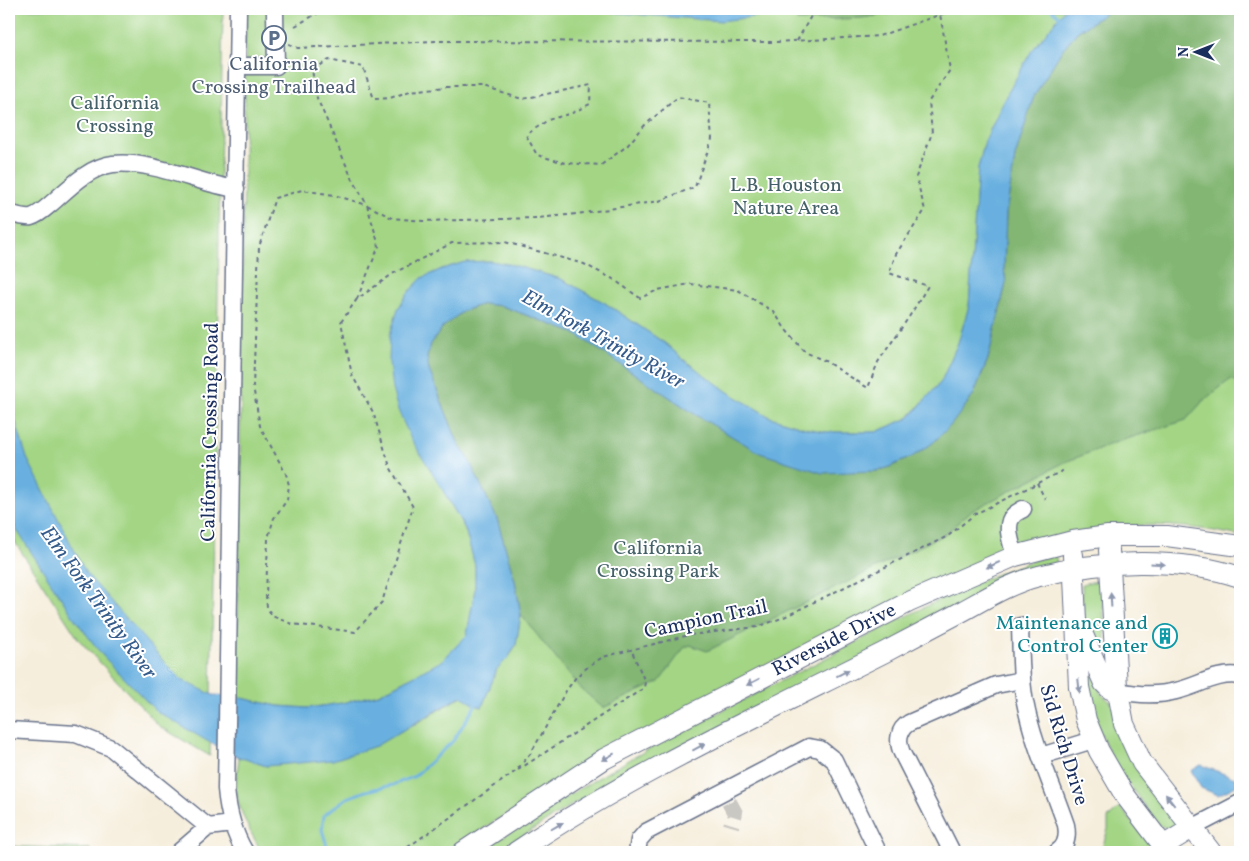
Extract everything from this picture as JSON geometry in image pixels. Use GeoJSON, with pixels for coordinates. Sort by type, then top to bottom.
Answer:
{"type":"FeatureCollection","features":[{"type":"Feature","properties":{"kind":"main road","name":"Riverside Drive"},"geometry":{"type":"LineString","coordinates":[[463,852],[604,759],[909,602],[1015,556],[1073,541],[1108,536],[1167,536],[1240,546]]}},
{"type":"Feature","properties":{"kind":"main road"},"geometry":{"type":"LineString","coordinates":[[1108,536],[1118,691],[1124,724],[1142,763],[1211,852]]}},
{"type":"Feature","properties":{"kind":"main road"},"geometry":{"type":"LineString","coordinates":[[1073,541],[1079,687],[1086,720],[1093,740],[1124,794],[1165,849],[1192,828]]}},
{"type":"Feature","properties":{"kind":"main road","name":"Riverside Drive"},"geometry":{"type":"LineString","coordinates":[[516,852],[548,831],[647,774],[916,636],[1004,588],[1036,577],[1074,568],[1109,564],[1156,564],[1195,567],[1240,577]]}},
{"type":"Feature","properties":{"kind":"main road"},"geometry":{"type":"LineString","coordinates":[[1076,622],[1104,683],[1110,689],[1118,691]]}},
{"type":"Feature","properties":{"kind":"street","name":"California Crossing Road"},"geometry":{"type":"LineString","coordinates":[[238,9],[226,771],[228,812],[241,846]]}},
{"type":"Feature","properties":{"kind":"street"},"geometry":{"type":"LineString","coordinates":[[237,66],[276,66],[275,13]]}},
{"type":"Feature","properties":{"kind":"street"},"geometry":{"type":"LineString","coordinates":[[9,213],[23,217],[33,217],[77,180],[92,170],[112,164],[133,164],[150,167],[215,186],[236,189]]}},
{"type":"Feature","properties":{"kind":"street"},"geometry":{"type":"LineString","coordinates":[[1015,556],[1009,532],[1010,520],[1013,515],[1023,509]]}},
{"type":"Feature","properties":{"kind":"street","name":"Sid Rich Drive"},"geometry":{"type":"LineString","coordinates":[[1020,626],[1022,680],[1028,717],[1066,825],[1067,832],[1061,849]]}},
{"type":"Feature","properties":{"kind":"street"},"geometry":{"type":"LineString","coordinates":[[1118,691],[1144,695],[1168,693],[1189,688],[1221,676],[1230,674],[1240,676]]}},
{"type":"Feature","properties":{"kind":"street"},"geometry":{"type":"LineString","coordinates":[[952,852],[902,753],[899,745],[900,734],[909,723],[970,695],[996,685],[1022,680]]}},
{"type":"Feature","properties":{"kind":"street"},"geometry":{"type":"LineString","coordinates":[[9,730],[76,734],[111,748],[208,827]]}},
{"type":"Feature","properties":{"kind":"street"},"geometry":{"type":"LineString","coordinates":[[1041,756],[1093,740]]}},
{"type":"Feature","properties":{"kind":"street"},"geometry":{"type":"LineString","coordinates":[[637,852],[639,840],[646,832],[726,797],[809,747],[820,749],[834,760],[878,852]]}},
{"type":"Feature","properties":{"kind":"street"},"geometry":{"type":"LineString","coordinates":[[1192,828],[1240,803]]}},
{"type":"Feature","properties":{"kind":"street"},"geometry":{"type":"LineString","coordinates":[[179,852],[208,827],[232,824]]}},
{"type":"Feature","properties":{"kind":"path"},"geometry":{"type":"LineString","coordinates":[[295,26],[320,12],[353,9]]}},
{"type":"Feature","properties":{"kind":"path"},"geometry":{"type":"LineString","coordinates":[[796,40],[815,9]]}},
{"type":"Feature","properties":{"kind":"path"},"geometry":{"type":"LineString","coordinates":[[284,42],[298,48],[435,40],[796,40],[879,36],[956,9]]}},
{"type":"Feature","properties":{"kind":"path"},"geometry":{"type":"LineString","coordinates":[[357,299],[394,273],[452,243],[505,242],[584,264],[613,279],[640,298],[658,290],[690,284],[738,290],[774,312],[786,330],[805,352],[825,361],[868,388],[878,362],[928,286],[889,273],[896,254],[925,210],[916,177],[932,133],[929,100],[950,70],[940,14]]}},
{"type":"Feature","properties":{"kind":"path"},"geometry":{"type":"LineString","coordinates":[[357,299],[341,322],[352,375],[372,412],[390,467],[413,507],[382,602],[355,632],[292,624],[272,616],[267,607],[268,538],[274,518],[287,500],[289,485],[286,474],[260,426],[253,386],[259,247],[275,198],[302,190],[334,195],[367,205],[392,218],[423,221],[538,218],[586,213],[659,201],[696,187],[712,139],[709,103],[678,97],[646,125],[627,146],[601,165],[565,163],[537,155],[526,135],[548,120],[572,113],[590,104],[591,85],[522,99],[483,87],[446,87],[410,91],[390,98],[374,99],[363,67],[329,60],[312,70],[317,98],[350,174],[367,205],[379,246],[357,299]]}},
{"type":"Feature","properties":{"kind":"path","name":"Campion Trail"},"geometry":{"type":"LineString","coordinates":[[402,852],[516,771],[531,753],[566,691],[590,665],[603,657],[689,635],[756,627],[782,618],[948,536],[975,514],[1064,470]]}},
{"type":"Feature","properties":{"kind":"path"},"geometry":{"type":"LineString","coordinates":[[1036,483],[1045,499]]}},
{"type":"Feature","properties":{"kind":"path"},"geometry":{"type":"LineString","coordinates":[[516,771],[644,688],[645,682],[630,649]]}},
{"type":"Feature","properties":{"kind":"green space","name":"California Crossing"},"geometry":{"type":"Polygon","coordinates":[[[9,9],[223,9],[210,756],[159,726],[79,640],[9,533],[9,9]]]}},
{"type":"Feature","properties":{"kind":"green space","name":"L.B. Houston Nature Area"},"geometry":{"type":"Polygon","coordinates":[[[246,9],[1065,9],[1031,52],[1005,98],[985,141],[978,168],[969,306],[958,343],[941,382],[908,418],[876,432],[827,432],[805,428],[770,417],[728,392],[684,360],[666,344],[605,303],[561,279],[513,265],[491,261],[465,262],[422,278],[407,294],[398,309],[390,335],[440,485],[465,529],[475,565],[475,589],[467,635],[442,661],[379,694],[342,703],[308,708],[278,706],[237,697],[246,9]]]}},
{"type":"Feature","properties":{"kind":"green space"},"geometry":{"type":"Polygon","coordinates":[[[794,9],[922,9],[862,18],[797,21],[792,12],[794,9]]]}},
{"type":"Feature","properties":{"kind":"green space","name":"California Crossing Park"},"geometry":{"type":"Polygon","coordinates":[[[1112,9],[1240,9],[1240,536],[1183,527],[1140,525],[1038,540],[495,821],[449,852],[262,852],[241,811],[236,785],[239,757],[266,766],[412,726],[462,696],[482,707],[497,669],[509,657],[516,645],[521,615],[696,415],[912,457],[1112,9]]]}},
{"type":"Feature","properties":{"kind":"green space","name":"California Crossing Park"},"geometry":{"type":"Polygon","coordinates":[[[1112,9],[1240,9],[1240,384],[1231,379],[1203,401],[1186,420],[1111,444],[1063,463],[970,512],[945,534],[707,651],[690,645],[684,648],[659,682],[603,708],[579,687],[521,615],[515,581],[497,519],[467,456],[459,445],[429,370],[427,357],[431,344],[442,328],[463,311],[483,304],[502,306],[574,333],[696,415],[876,471],[912,457],[973,396],[988,359],[1006,283],[1004,269],[1006,213],[1015,157],[1034,96],[1062,50],[1077,32],[1112,9]]]}},
{"type":"Feature","properties":{"kind":"green space"},"geometry":{"type":"Polygon","coordinates":[[[1055,554],[1057,562],[610,787],[607,783],[497,852],[480,852],[604,774],[698,723],[936,601],[995,575],[1055,554]]]}},
{"type":"Feature","properties":{"kind":"green space"},"geometry":{"type":"Polygon","coordinates":[[[1096,581],[1102,583],[1107,672],[1083,613],[1082,584],[1096,581]]]}},
{"type":"Feature","properties":{"kind":"green space"},"geometry":{"type":"Polygon","coordinates":[[[1084,651],[1101,694],[1111,702],[1177,823],[1170,828],[1158,824],[1116,767],[1089,707],[1084,651]]]}},
{"type":"Feature","properties":{"kind":"green space"},"geometry":{"type":"Polygon","coordinates":[[[1120,807],[1157,852],[1101,852],[1108,829],[1108,818],[1120,807]]]}},
{"type":"Feature","properties":{"kind":"green space"},"geometry":{"type":"Polygon","coordinates":[[[9,846],[90,849],[89,852],[9,852],[9,846]]]}},
{"type":"Feature","properties":{"kind":"water"},"geometry":{"type":"Polygon","coordinates":[[[597,9],[794,9],[792,12],[721,21],[606,12],[597,11],[597,9]]]}},
{"type":"Feature","properties":{"kind":"water","name":"Elm Fork Trinity River"},"geometry":{"type":"Polygon","coordinates":[[[1065,9],[1112,9],[1077,32],[1062,50],[1034,96],[1015,157],[1006,213],[1004,269],[1006,283],[988,359],[973,396],[951,425],[933,443],[912,457],[876,471],[822,473],[760,453],[696,415],[574,333],[502,306],[483,304],[463,311],[442,328],[431,344],[427,357],[429,370],[459,445],[467,456],[497,519],[515,581],[521,615],[516,645],[509,657],[497,669],[482,707],[461,696],[376,746],[333,760],[266,766],[239,757],[207,741],[156,711],[103,656],[74,618],[9,518],[9,400],[27,458],[86,573],[182,680],[213,695],[237,697],[278,706],[308,708],[342,703],[379,694],[442,661],[467,635],[475,589],[475,565],[465,529],[410,437],[398,410],[392,389],[389,362],[390,335],[398,309],[407,294],[422,278],[465,262],[491,261],[513,265],[561,279],[605,303],[666,344],[684,360],[728,392],[770,417],[805,428],[827,432],[876,432],[909,418],[941,382],[958,343],[969,306],[978,168],[985,141],[1005,98],[1031,52],[1065,9]]]}},
{"type":"Feature","properties":{"kind":"water"},"geometry":{"type":"Polygon","coordinates":[[[1201,765],[1240,780],[1240,784],[1218,795],[1201,788],[1191,771],[1201,765]]]}},
{"type":"Feature","properties":{"kind":"waterway"},"geometry":{"type":"LineString","coordinates":[[1051,9],[1062,19]]}},
{"type":"Feature","properties":{"kind":"waterway"},"geometry":{"type":"LineString","coordinates":[[329,852],[322,830],[324,815],[347,798],[366,791],[393,785],[415,776],[453,741],[475,706],[476,701]]}},
{"type":"Feature","properties":{"kind":"tunnel"},"geometry":{"type":"LineString","coordinates":[[729,802],[735,813],[731,826]]}},
{"type":"Feature","properties":{"kind":"place","name":"California Crossing Trailhead"},"geometry":{"type":"Point","coordinates":[274,38]}},
{"type":"Feature","properties":{"kind":"place","name":"Maintenance and Control Center"},"geometry":{"type":"Point","coordinates":[1165,636]}}]}
